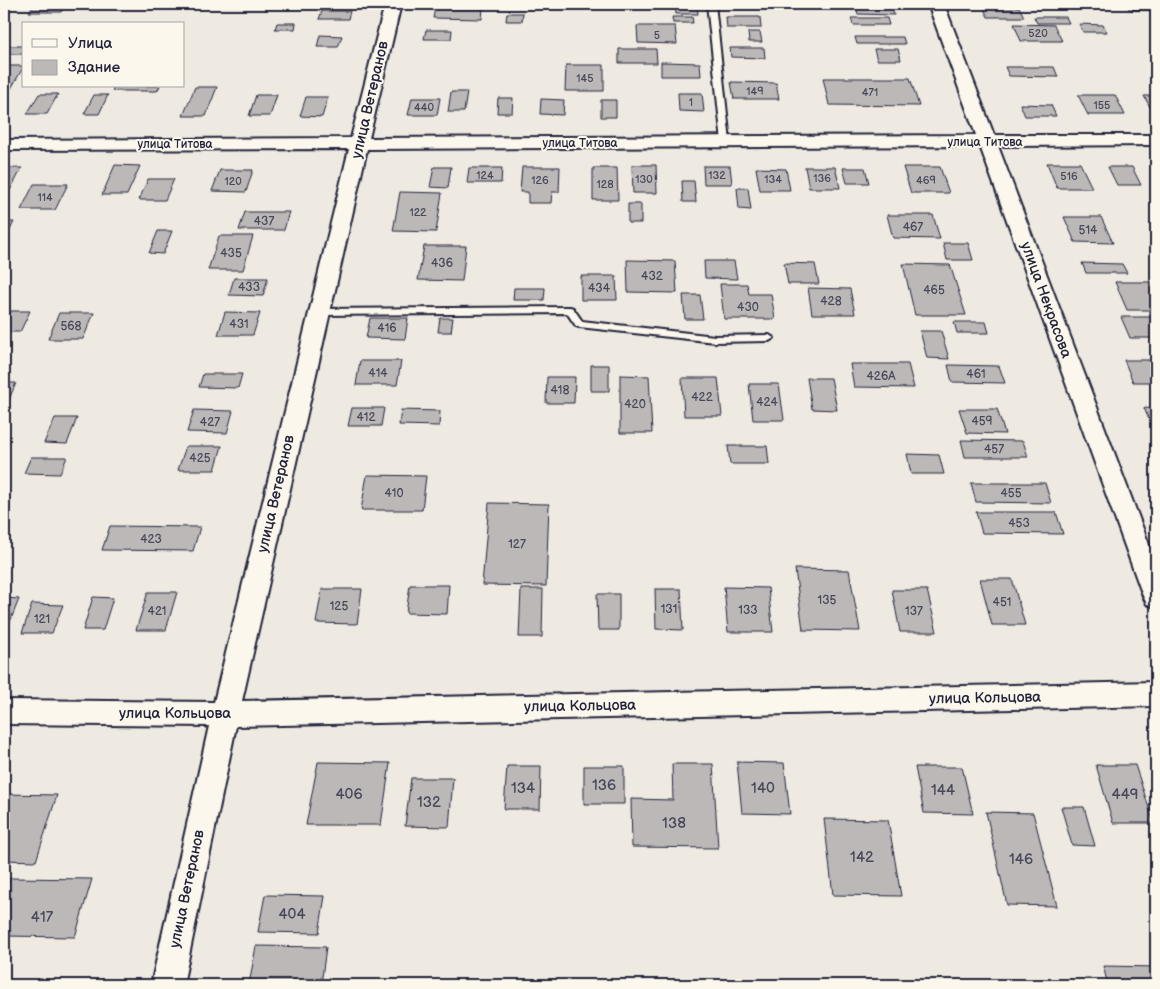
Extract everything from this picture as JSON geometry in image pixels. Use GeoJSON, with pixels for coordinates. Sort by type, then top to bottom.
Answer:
{"type":"FeatureCollection","features":[{"type":"Feature","properties":{"kind":"street","name":"улица Ветеранов"},"geometry":{"type":"LineString","coordinates":[[167,985],[225,714],[318,312],[393,4]]}},
{"type":"Feature","properties":{"kind":"street","name":"улица Некрасова"},"geometry":{"type":"LineString","coordinates":[[936,4],[1156,596]]}},
{"type":"Feature","properties":{"kind":"street","name":"улица Титова"},"geometry":{"type":"LineString","coordinates":[[4,145],[1156,140]]}},
{"type":"Feature","properties":{"kind":"street","name":"улица Кольцова"},"geometry":{"type":"LineString","coordinates":[[4,712],[225,714],[1156,694]]}},
{"type":"Feature","properties":{"kind":"lane"},"geometry":{"type":"LineString","coordinates":[[711,4],[726,142]]}},
{"type":"Feature","properties":{"kind":"lane"},"geometry":{"type":"LineString","coordinates":[[318,312],[570,310],[579,324],[618,330],[670,333],[715,339],[769,338]]}},
{"type":"Feature","properties":{"kind":"building"},"geometry":{"type":"Polygon","coordinates":[[[34,4],[66,4],[61,12],[29,12],[34,4]]]}},
{"type":"Feature","properties":{"kind":"building"},"geometry":{"type":"Polygon","coordinates":[[[309,4],[327,4],[325,8],[307,8],[309,4]]]}},
{"type":"Feature","properties":{"kind":"building"},"geometry":{"type":"Polygon","coordinates":[[[855,4],[891,4],[894,15],[858,14],[855,4]]]}},
{"type":"Feature","properties":{"kind":"building"},"geometry":{"type":"Polygon","coordinates":[[[1126,4],[1146,4],[1150,10],[1130,10],[1126,4]]]}},
{"type":"Feature","properties":{"kind":"building"},"geometry":{"type":"Polygon","coordinates":[[[675,5],[697,5],[698,14],[676,14],[675,5]]]}},
{"type":"Feature","properties":{"kind":"building"},"geometry":{"type":"Polygon","coordinates":[[[983,7],[1019,7],[1024,17],[988,17],[983,7]]]}},
{"type":"Feature","properties":{"kind":"building"},"geometry":{"type":"Polygon","coordinates":[[[435,8],[483,8],[482,19],[433,18],[435,8]]]}},
{"type":"Feature","properties":{"kind":"building"},"geometry":{"type":"Polygon","coordinates":[[[322,11],[350,11],[348,19],[319,19],[322,11]]]}},
{"type":"Feature","properties":{"kind":"building"},"geometry":{"type":"Polygon","coordinates":[[[507,13],[523,13],[522,21],[506,21],[507,13]]]}},
{"type":"Feature","properties":{"kind":"building"},"geometry":{"type":"Polygon","coordinates":[[[672,17],[692,17],[693,23],[673,23],[672,17]]]}},
{"type":"Feature","properties":{"kind":"building"},"geometry":{"type":"Polygon","coordinates":[[[726,17],[760,17],[761,28],[727,28],[726,17]]]}},
{"type":"Feature","properties":{"kind":"building"},"geometry":{"type":"Polygon","coordinates":[[[1034,17],[1066,17],[1069,23],[1037,23],[1034,17]]]}},
{"type":"Feature","properties":{"kind":"building"},"geometry":{"type":"Polygon","coordinates":[[[851,18],[887,18],[889,25],[853,25],[851,18]]]}},
{"type":"Feature","properties":{"kind":"building"},"geometry":{"type":"Polygon","coordinates":[[[277,23],[296,23],[295,29],[275,29],[277,23]]]}},
{"type":"Feature","properties":{"kind":"building"},"geometry":{"type":"Polygon","coordinates":[[[1014,24],[1054,25],[1062,41],[1021,41],[1014,24]]]}},
{"type":"Feature","properties":{"kind":"building"},"geometry":{"type":"Polygon","coordinates":[[[1079,24],[1103,25],[1107,32],[1083,32],[1079,24]]]}},
{"type":"Feature","properties":{"kind":"building"},"geometry":{"type":"Polygon","coordinates":[[[637,26],[675,26],[677,44],[638,43],[637,26]]]}},
{"type":"Feature","properties":{"kind":"building"},"geometry":{"type":"Polygon","coordinates":[[[426,30],[452,30],[451,39],[424,39],[426,30]]]}},
{"type":"Feature","properties":{"kind":"building"},"geometry":{"type":"Polygon","coordinates":[[[748,32],[760,32],[762,42],[749,42],[748,32]]]}},
{"type":"Feature","properties":{"kind":"building"},"geometry":{"type":"Polygon","coordinates":[[[320,35],[342,36],[338,47],[317,47],[320,35]]]}},
{"type":"Feature","properties":{"kind":"building"},"geometry":{"type":"Polygon","coordinates":[[[855,37],[903,37],[905,44],[857,44],[855,37]]]}},
{"type":"Feature","properties":{"kind":"building"},"geometry":{"type":"Polygon","coordinates":[[[8,46],[22,46],[22,54],[4,54],[8,46]]]}},
{"type":"Feature","properties":{"kind":"building"},"geometry":{"type":"Polygon","coordinates":[[[730,48],[764,48],[765,58],[731,57],[730,48]]]}},
{"type":"Feature","properties":{"kind":"building"},"geometry":{"type":"Polygon","coordinates":[[[619,49],[656,49],[657,63],[619,63],[619,49]]]}},
{"type":"Feature","properties":{"kind":"building"},"geometry":{"type":"Polygon","coordinates":[[[874,49],[898,49],[901,60],[877,60],[874,49]]]}},
{"type":"Feature","properties":{"kind":"building"},"geometry":{"type":"Polygon","coordinates":[[[661,62],[700,63],[701,76],[661,76],[661,62]]]}},
{"type":"Feature","properties":{"kind":"building"},"geometry":{"type":"Polygon","coordinates":[[[566,65],[604,65],[604,91],[565,91],[566,65]]]}},
{"type":"Feature","properties":{"kind":"building"},"geometry":{"type":"Polygon","coordinates":[[[4,66],[22,66],[22,69],[4,99],[4,66]]]}},
{"type":"Feature","properties":{"kind":"building"},"geometry":{"type":"Polygon","coordinates":[[[1005,67],[1054,67],[1058,77],[1009,76],[1005,67]]]}},
{"type":"Feature","properties":{"kind":"building"},"geometry":{"type":"Polygon","coordinates":[[[823,78],[910,78],[919,106],[829,105],[823,78]]]}},
{"type":"Feature","properties":{"kind":"building"},"geometry":{"type":"Polygon","coordinates":[[[731,82],[776,83],[779,99],[734,99],[731,82]]]}},
{"type":"Feature","properties":{"kind":"building"},"geometry":{"type":"Polygon","coordinates":[[[195,87],[217,87],[206,116],[183,116],[195,87]]]}},
{"type":"Feature","properties":{"kind":"building"},"geometry":{"type":"Polygon","coordinates":[[[113,88],[159,88],[157,91],[112,91],[113,88]]]}},
{"type":"Feature","properties":{"kind":"building"},"geometry":{"type":"Polygon","coordinates":[[[451,92],[467,92],[464,112],[448,112],[451,92]]]}},
{"type":"Feature","properties":{"kind":"building"},"geometry":{"type":"Polygon","coordinates":[[[678,93],[702,93],[704,112],[679,111],[678,93]]]}},
{"type":"Feature","properties":{"kind":"building"},"geometry":{"type":"Polygon","coordinates":[[[39,94],[58,94],[47,114],[27,114],[39,94]]]}},
{"type":"Feature","properties":{"kind":"building"},"geometry":{"type":"Polygon","coordinates":[[[94,95],[108,95],[99,114],[84,114],[94,95]]]}},
{"type":"Feature","properties":{"kind":"building"},"geometry":{"type":"Polygon","coordinates":[[[256,95],[277,95],[270,116],[249,116],[256,95]]]}},
{"type":"Feature","properties":{"kind":"building"},"geometry":{"type":"Polygon","coordinates":[[[1078,95],[1115,95],[1125,115],[1088,115],[1078,95]]]}},
{"type":"Feature","properties":{"kind":"building"},"geometry":{"type":"Polygon","coordinates":[[[1144,96],[1156,96],[1156,116],[1155,116],[1144,96]]]}},
{"type":"Feature","properties":{"kind":"building"},"geometry":{"type":"Polygon","coordinates":[[[306,97],[328,97],[322,117],[300,116],[306,97]]]}},
{"type":"Feature","properties":{"kind":"building"},"geometry":{"type":"Polygon","coordinates":[[[412,98],[440,98],[437,115],[408,115],[412,98]]]}},
{"type":"Feature","properties":{"kind":"building"},"geometry":{"type":"Polygon","coordinates":[[[498,98],[513,98],[512,113],[497,113],[498,98]]]}},
{"type":"Feature","properties":{"kind":"building"},"geometry":{"type":"Polygon","coordinates":[[[541,99],[564,100],[563,115],[540,114],[541,99]]]}},
{"type":"Feature","properties":{"kind":"building"},"geometry":{"type":"Polygon","coordinates":[[[601,100],[616,100],[616,117],[601,117],[601,100]]]}},
{"type":"Feature","properties":{"kind":"building"},"geometry":{"type":"Polygon","coordinates":[[[1020,104],[1051,105],[1056,116],[1025,116],[1020,104]]]}},
{"type":"Feature","properties":{"kind":"building"},"geometry":{"type":"Polygon","coordinates":[[[1047,163],[1080,163],[1092,188],[1057,188],[1047,163]]]}},
{"type":"Feature","properties":{"kind":"building"},"geometry":{"type":"Polygon","coordinates":[[[115,165],[140,166],[127,195],[102,195],[115,165]]]}},
{"type":"Feature","properties":{"kind":"building"},"geometry":{"type":"Polygon","coordinates":[[[632,165],[656,165],[657,193],[633,193],[632,165]]]}},
{"type":"Feature","properties":{"kind":"building"},"geometry":{"type":"Polygon","coordinates":[[[703,166],[730,166],[732,184],[704,184],[703,166]]]}},
{"type":"Feature","properties":{"kind":"building"},"geometry":{"type":"Polygon","coordinates":[[[434,167],[451,167],[448,188],[430,187],[434,167]]]}},
{"type":"Feature","properties":{"kind":"building"},"geometry":{"type":"Polygon","coordinates":[[[522,167],[560,167],[559,192],[552,192],[551,203],[528,203],[528,192],[520,192],[522,167]]]}},
{"type":"Feature","properties":{"kind":"building"},"geometry":{"type":"Polygon","coordinates":[[[805,167],[835,167],[840,188],[809,188],[805,167]]]}},
{"type":"Feature","properties":{"kind":"building"},"geometry":{"type":"Polygon","coordinates":[[[903,167],[940,167],[949,193],[911,193],[903,167]]]}},
{"type":"Feature","properties":{"kind":"building"},"geometry":{"type":"Polygon","coordinates":[[[1108,167],[1132,167],[1141,185],[1117,185],[1108,167]]]}},
{"type":"Feature","properties":{"kind":"building"},"geometry":{"type":"Polygon","coordinates":[[[4,168],[22,168],[8,194],[4,194],[4,168]]]}},
{"type":"Feature","properties":{"kind":"building"},"geometry":{"type":"Polygon","coordinates":[[[469,168],[502,168],[501,183],[467,183],[469,168]]]}},
{"type":"Feature","properties":{"kind":"building"},"geometry":{"type":"Polygon","coordinates":[[[593,168],[617,168],[618,200],[593,200],[593,168]]]}},
{"type":"Feature","properties":{"kind":"building"},"geometry":{"type":"Polygon","coordinates":[[[756,168],[786,169],[790,190],[760,190],[756,168]]]}},
{"type":"Feature","properties":{"kind":"building"},"geometry":{"type":"Polygon","coordinates":[[[843,168],[865,168],[869,183],[847,183],[843,168]]]}},
{"type":"Feature","properties":{"kind":"building"},"geometry":{"type":"Polygon","coordinates":[[[220,170],[253,170],[246,192],[212,191],[220,170]]]}},
{"type":"Feature","properties":{"kind":"building"},"geometry":{"type":"Polygon","coordinates":[[[148,179],[174,179],[165,200],[139,200],[148,179]]]}},
{"type":"Feature","properties":{"kind":"building"},"geometry":{"type":"Polygon","coordinates":[[[682,181],[694,181],[696,202],[683,202],[682,181]]]}},
{"type":"Feature","properties":{"kind":"building"},"geometry":{"type":"Polygon","coordinates":[[[34,184],[68,184],[55,210],[21,210],[34,184]]]}},
{"type":"Feature","properties":{"kind":"building"},"geometry":{"type":"Polygon","coordinates":[[[737,188],[748,188],[751,210],[739,209],[737,188]]]}},
{"type":"Feature","properties":{"kind":"building"},"geometry":{"type":"Polygon","coordinates":[[[400,192],[442,193],[436,232],[393,231],[400,192]]]}},
{"type":"Feature","properties":{"kind":"building"},"geometry":{"type":"Polygon","coordinates":[[[628,204],[641,204],[641,223],[628,223],[628,204]]]}},
{"type":"Feature","properties":{"kind":"building"},"geometry":{"type":"Polygon","coordinates":[[[245,212],[289,212],[284,230],[239,230],[245,212]]]}},
{"type":"Feature","properties":{"kind":"building"},"geometry":{"type":"Polygon","coordinates":[[[887,215],[933,215],[940,239],[893,238],[887,215]]]}},
{"type":"Feature","properties":{"kind":"building"},"geometry":{"type":"Polygon","coordinates":[[[1064,217],[1101,217],[1113,243],[1075,242],[1064,217]]]}},
{"type":"Feature","properties":{"kind":"building"},"geometry":{"type":"Polygon","coordinates":[[[4,222],[14,222],[8,234],[4,234],[4,222]]]}},
{"type":"Feature","properties":{"kind":"building"},"geometry":{"type":"Polygon","coordinates":[[[158,231],[172,231],[163,254],[149,253],[158,231]]]}},
{"type":"Feature","properties":{"kind":"building"},"geometry":{"type":"Polygon","coordinates":[[[219,236],[253,236],[243,270],[208,270],[219,236]]]}},
{"type":"Feature","properties":{"kind":"building"},"geometry":{"type":"Polygon","coordinates":[[[943,243],[968,243],[973,260],[947,260],[943,243]]]}},
{"type":"Feature","properties":{"kind":"building"},"geometry":{"type":"Polygon","coordinates":[[[424,246],[466,246],[462,281],[418,280],[424,246]]]}},
{"type":"Feature","properties":{"kind":"building"},"geometry":{"type":"Polygon","coordinates":[[[627,260],[675,261],[677,293],[628,292],[627,260]]]}},
{"type":"Feature","properties":{"kind":"building"},"geometry":{"type":"Polygon","coordinates":[[[704,261],[734,261],[737,279],[705,278],[704,261]]]}},
{"type":"Feature","properties":{"kind":"building"},"geometry":{"type":"Polygon","coordinates":[[[784,263],[815,264],[819,284],[788,284],[784,263]]]}},
{"type":"Feature","properties":{"kind":"building"},"geometry":{"type":"Polygon","coordinates":[[[1082,263],[1122,264],[1127,273],[1086,273],[1082,263]]]}},
{"type":"Feature","properties":{"kind":"building"},"geometry":{"type":"Polygon","coordinates":[[[903,264],[950,265],[966,315],[915,315],[903,264]]]}},
{"type":"Feature","properties":{"kind":"building"},"geometry":{"type":"Polygon","coordinates":[[[581,276],[616,276],[617,300],[581,300],[581,276]]]}},
{"type":"Feature","properties":{"kind":"building"},"geometry":{"type":"Polygon","coordinates":[[[234,278],[268,278],[263,296],[229,295],[234,278]]]}},
{"type":"Feature","properties":{"kind":"building"},"geometry":{"type":"Polygon","coordinates":[[[1115,282],[1156,282],[1156,310],[1127,310],[1115,282]]]}},
{"type":"Feature","properties":{"kind":"building"},"geometry":{"type":"Polygon","coordinates":[[[720,284],[747,284],[749,294],[771,294],[775,319],[724,319],[720,284]]]}},
{"type":"Feature","properties":{"kind":"building"},"geometry":{"type":"Polygon","coordinates":[[[514,288],[545,288],[544,300],[513,300],[514,288]]]}},
{"type":"Feature","properties":{"kind":"building"},"geometry":{"type":"Polygon","coordinates":[[[808,288],[850,289],[855,314],[812,314],[808,288]]]}},
{"type":"Feature","properties":{"kind":"building"},"geometry":{"type":"Polygon","coordinates":[[[683,295],[700,295],[703,319],[685,319],[683,295]]]}},
{"type":"Feature","properties":{"kind":"building"},"geometry":{"type":"Polygon","coordinates":[[[11,311],[30,311],[20,332],[4,332],[4,326],[11,311]]]}},
{"type":"Feature","properties":{"kind":"building"},"geometry":{"type":"Polygon","coordinates":[[[225,312],[260,313],[253,335],[218,335],[225,312]]]}},
{"type":"Feature","properties":{"kind":"building"},"geometry":{"type":"Polygon","coordinates":[[[59,313],[94,313],[83,339],[48,339],[59,313]]]}},
{"type":"Feature","properties":{"kind":"building"},"geometry":{"type":"Polygon","coordinates":[[[1121,317],[1156,317],[1156,338],[1130,338],[1121,317]]]}},
{"type":"Feature","properties":{"kind":"building"},"geometry":{"type":"Polygon","coordinates":[[[370,318],[408,318],[405,339],[366,338],[370,318]]]}},
{"type":"Feature","properties":{"kind":"building"},"geometry":{"type":"Polygon","coordinates":[[[440,318],[453,318],[451,332],[438,332],[440,318]]]}},
{"type":"Feature","properties":{"kind":"building"},"geometry":{"type":"Polygon","coordinates":[[[954,322],[986,322],[989,333],[957,333],[954,322]]]}},
{"type":"Feature","properties":{"kind":"building"},"geometry":{"type":"Polygon","coordinates":[[[920,331],[941,331],[949,359],[927,358],[920,331]]]}},
{"type":"Feature","properties":{"kind":"building"},"geometry":{"type":"Polygon","coordinates":[[[1124,360],[1152,360],[1156,369],[1156,382],[1133,382],[1124,360]]]}},
{"type":"Feature","properties":{"kind":"building"},"geometry":{"type":"Polygon","coordinates":[[[360,361],[401,361],[397,385],[356,385],[360,361]]]}},
{"type":"Feature","properties":{"kind":"building"},"geometry":{"type":"Polygon","coordinates":[[[850,364],[908,364],[914,388],[854,387],[850,364]]]}},
{"type":"Feature","properties":{"kind":"building"},"geometry":{"type":"Polygon","coordinates":[[[591,365],[609,365],[609,391],[591,391],[591,365]]]}},
{"type":"Feature","properties":{"kind":"building"},"geometry":{"type":"Polygon","coordinates":[[[948,365],[999,366],[1005,383],[952,382],[948,365]]]}},
{"type":"Feature","properties":{"kind":"building"},"geometry":{"type":"Polygon","coordinates":[[[203,374],[242,374],[238,388],[199,387],[203,374]]]}},
{"type":"Feature","properties":{"kind":"building"},"geometry":{"type":"Polygon","coordinates":[[[620,375],[649,376],[652,433],[620,433],[620,375]]]}},
{"type":"Feature","properties":{"kind":"building"},"geometry":{"type":"Polygon","coordinates":[[[547,377],[575,377],[574,403],[546,403],[547,377]]]}},
{"type":"Feature","properties":{"kind":"building"},"geometry":{"type":"Polygon","coordinates":[[[682,378],[718,378],[722,416],[684,416],[682,378]]]}},
{"type":"Feature","properties":{"kind":"building"},"geometry":{"type":"Polygon","coordinates":[[[807,378],[831,378],[837,410],[812,409],[807,378]]]}},
{"type":"Feature","properties":{"kind":"building"},"geometry":{"type":"Polygon","coordinates":[[[4,383],[16,383],[4,411],[4,383]]]}},
{"type":"Feature","properties":{"kind":"building"},"geometry":{"type":"Polygon","coordinates":[[[749,384],[779,384],[784,420],[753,420],[749,384]]]}},
{"type":"Feature","properties":{"kind":"building"},"geometry":{"type":"Polygon","coordinates":[[[352,408],[384,408],[381,426],[348,426],[352,408]]]}},
{"type":"Feature","properties":{"kind":"building"},"geometry":{"type":"Polygon","coordinates":[[[1144,408],[1156,409],[1156,430],[1153,429],[1144,408]]]}},
{"type":"Feature","properties":{"kind":"building"},"geometry":{"type":"Polygon","coordinates":[[[959,409],[997,409],[1005,434],[967,433],[959,409]]]}},
{"type":"Feature","properties":{"kind":"building"},"geometry":{"type":"Polygon","coordinates":[[[194,410],[233,411],[227,433],[187,432],[194,410]]]}},
{"type":"Feature","properties":{"kind":"building"},"geometry":{"type":"Polygon","coordinates":[[[401,410],[440,411],[439,426],[399,425],[401,410]]]}},
{"type":"Feature","properties":{"kind":"building"},"geometry":{"type":"Polygon","coordinates":[[[55,418],[77,418],[67,444],[44,443],[55,418]]]}},
{"type":"Feature","properties":{"kind":"building"},"geometry":{"type":"Polygon","coordinates":[[[961,440],[1023,441],[1028,457],[965,457],[961,440]]]}},
{"type":"Feature","properties":{"kind":"building"},"geometry":{"type":"Polygon","coordinates":[[[186,446],[222,446],[215,470],[178,470],[186,446]]]}},
{"type":"Feature","properties":{"kind":"building"},"geometry":{"type":"Polygon","coordinates":[[[728,446],[767,446],[769,464],[730,464],[728,446]]]}},
{"type":"Feature","properties":{"kind":"building"},"geometry":{"type":"Polygon","coordinates":[[[907,454],[939,455],[944,474],[911,474],[907,454]]]}},
{"type":"Feature","properties":{"kind":"building"},"geometry":{"type":"Polygon","coordinates":[[[31,457],[67,457],[60,474],[24,473],[31,457]]]}},
{"type":"Feature","properties":{"kind":"building"},"geometry":{"type":"Polygon","coordinates":[[[367,475],[426,476],[422,510],[361,510],[367,475]]]}},
{"type":"Feature","properties":{"kind":"building"},"geometry":{"type":"Polygon","coordinates":[[[971,483],[1045,483],[1051,503],[976,502],[971,483]]]}},
{"type":"Feature","properties":{"kind":"building"},"geometry":{"type":"Polygon","coordinates":[[[489,503],[549,504],[546,586],[482,585],[489,503]]]}},
{"type":"Feature","properties":{"kind":"building"},"geometry":{"type":"Polygon","coordinates":[[[976,512],[1056,512],[1063,534],[982,533],[976,512]]]}},
{"type":"Feature","properties":{"kind":"building"},"geometry":{"type":"Polygon","coordinates":[[[110,526],[200,527],[193,551],[102,550],[110,526]]]}},
{"type":"Feature","properties":{"kind":"building"},"geometry":{"type":"Polygon","coordinates":[[[795,569],[849,570],[860,631],[803,630],[795,569]]]}},
{"type":"Feature","properties":{"kind":"building"},"geometry":{"type":"Polygon","coordinates":[[[980,579],[1012,579],[1025,625],[992,625],[980,579]]]}},
{"type":"Feature","properties":{"kind":"building"},"geometry":{"type":"Polygon","coordinates":[[[410,585],[449,585],[447,614],[406,613],[410,585]]]}},
{"type":"Feature","properties":{"kind":"building"},"geometry":{"type":"Polygon","coordinates":[[[724,587],[768,588],[773,632],[728,632],[724,587]]]}},
{"type":"Feature","properties":{"kind":"building"},"geometry":{"type":"Polygon","coordinates":[[[322,589],[362,589],[357,624],[316,623],[322,589]]]}},
{"type":"Feature","properties":{"kind":"building"},"geometry":{"type":"Polygon","coordinates":[[[521,589],[543,589],[542,637],[519,637],[521,589]]]}},
{"type":"Feature","properties":{"kind":"building"},"geometry":{"type":"Polygon","coordinates":[[[655,589],[681,589],[683,630],[656,629],[655,589]]]}},
{"type":"Feature","properties":{"kind":"building"},"geometry":{"type":"Polygon","coordinates":[[[892,590],[927,590],[937,632],[900,632],[892,590]]]}},
{"type":"Feature","properties":{"kind":"building"},"geometry":{"type":"Polygon","coordinates":[[[148,592],[177,592],[166,630],[136,630],[148,592]]]}},
{"type":"Feature","properties":{"kind":"building"},"geometry":{"type":"Polygon","coordinates":[[[597,594],[619,594],[619,630],[598,630],[597,594]]]}},
{"type":"Feature","properties":{"kind":"building"},"geometry":{"type":"Polygon","coordinates":[[[93,597],[113,598],[103,630],[83,630],[93,597]]]}},
{"type":"Feature","properties":{"kind":"building"},"geometry":{"type":"Polygon","coordinates":[[[4,598],[19,599],[6,632],[4,632],[4,598]]]}},
{"type":"Feature","properties":{"kind":"building"},"geometry":{"type":"Polygon","coordinates":[[[32,604],[63,605],[52,633],[22,633],[32,604]]]}},
{"type":"Feature","properties":{"kind":"building"},"geometry":{"type":"Polygon","coordinates":[[[318,762],[390,763],[381,825],[306,825],[318,762]]]}},
{"type":"Feature","properties":{"kind":"building"},"geometry":{"type":"Polygon","coordinates":[[[737,762],[784,763],[790,814],[742,813],[737,762]]]}},
{"type":"Feature","properties":{"kind":"building"},"geometry":{"type":"Polygon","coordinates":[[[672,764],[713,764],[718,848],[632,847],[631,799],[673,800],[672,764]]]}},
{"type":"Feature","properties":{"kind":"building"},"geometry":{"type":"Polygon","coordinates":[[[1096,765],[1135,765],[1154,823],[1113,823],[1096,765]]]}},
{"type":"Feature","properties":{"kind":"building"},"geometry":{"type":"Polygon","coordinates":[[[507,766],[541,766],[540,809],[504,809],[507,766]]]}},
{"type":"Feature","properties":{"kind":"building"},"geometry":{"type":"Polygon","coordinates":[[[584,766],[624,766],[624,804],[584,804],[584,766]]]}},
{"type":"Feature","properties":{"kind":"building"},"geometry":{"type":"Polygon","coordinates":[[[915,767],[962,767],[973,814],[924,813],[915,767]]]}},
{"type":"Feature","properties":{"kind":"building"},"geometry":{"type":"Polygon","coordinates":[[[411,778],[453,778],[449,827],[405,826],[411,778]]]}},
{"type":"Feature","properties":{"kind":"building"},"geometry":{"type":"Polygon","coordinates":[[[4,794],[57,795],[36,861],[4,860],[4,794]]]}},
{"type":"Feature","properties":{"kind":"building"},"geometry":{"type":"Polygon","coordinates":[[[1061,807],[1084,807],[1095,846],[1072,845],[1061,807]]]}},
{"type":"Feature","properties":{"kind":"building"},"geometry":{"type":"Polygon","coordinates":[[[986,812],[1033,813],[1057,906],[1007,905],[986,812]]]}},
{"type":"Feature","properties":{"kind":"building"},"geometry":{"type":"Polygon","coordinates":[[[824,819],[888,820],[901,896],[833,895],[824,819]]]}},
{"type":"Feature","properties":{"kind":"building"},"geometry":{"type":"Polygon","coordinates":[[[10,878],[92,879],[75,937],[4,936],[4,898],[10,878]]]}},
{"type":"Feature","properties":{"kind":"building"},"geometry":{"type":"Polygon","coordinates":[[[265,895],[325,896],[319,933],[258,932],[265,895]]]}},
{"type":"Feature","properties":{"kind":"building"},"geometry":{"type":"Polygon","coordinates":[[[256,946],[326,947],[321,985],[249,985],[256,946]]]}},
{"type":"Feature","properties":{"kind":"building"},"geometry":{"type":"Polygon","coordinates":[[[1103,966],[1156,967],[1156,985],[1108,985],[1103,966]]]}}]}
